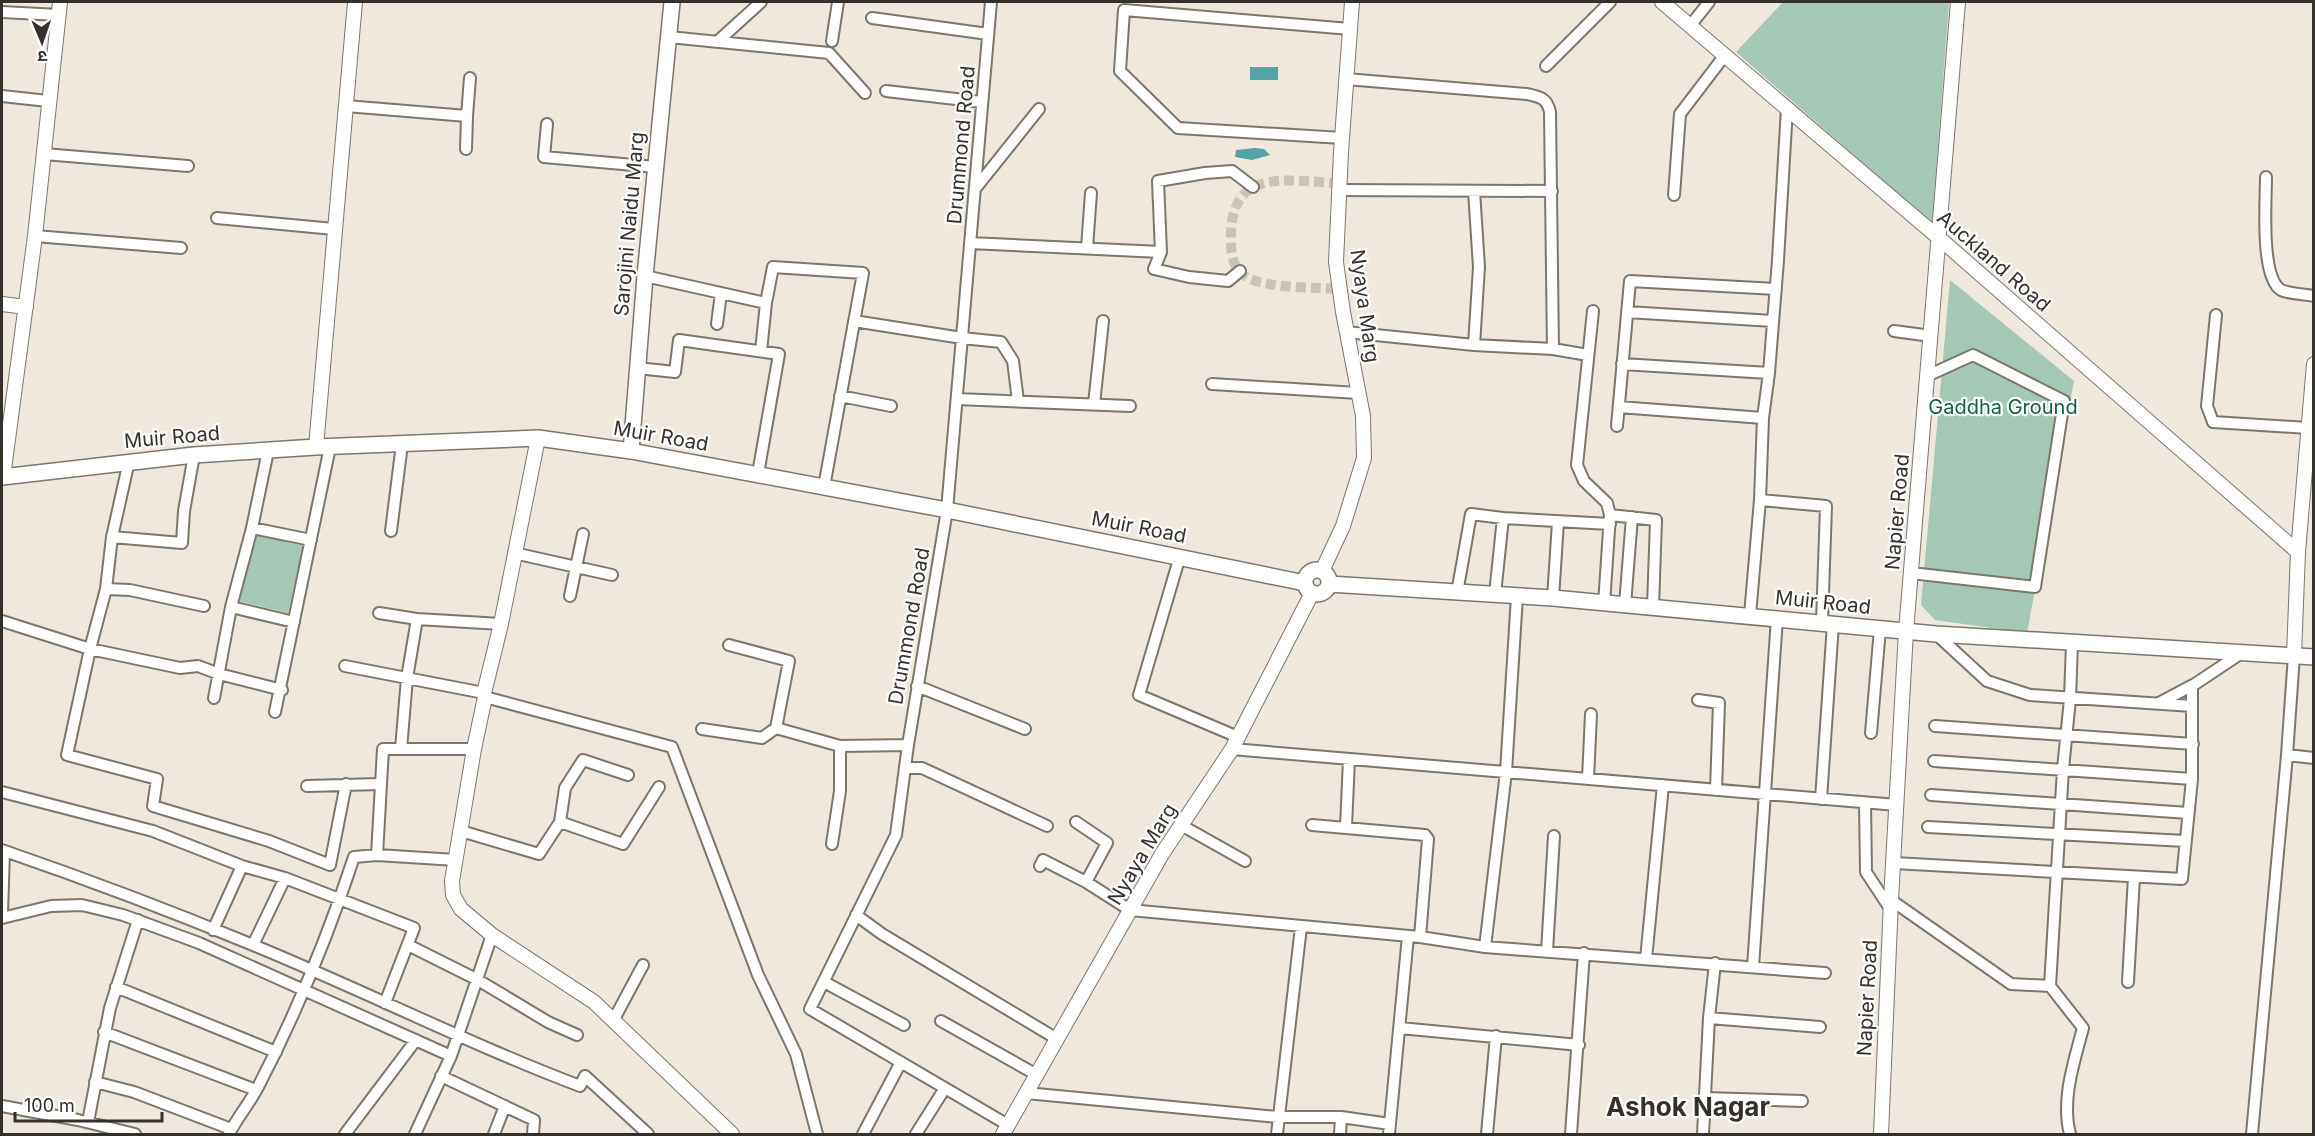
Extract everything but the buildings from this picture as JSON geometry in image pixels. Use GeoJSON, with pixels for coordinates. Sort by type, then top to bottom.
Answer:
{"type":"FeatureCollection","features":[{"type":"Feature","properties":{"kind":"main road","name":"Sarojini Naidu Marg"},"geometry":{"type":"LineString","coordinates":[[631,451],[645,276],[672,2]]}},
{"type":"Feature","properties":{"kind":"main road","name":"Muir Road"},"geometry":{"type":"LineString","coordinates":[[2,479],[129,461],[194,455],[538,438],[631,451],[947,510],[1180,556],[1308,588]]}},
{"type":"Feature","properties":{"kind":"main road"},"geometry":{"type":"LineString","coordinates":[[1311,572],[1326,578],[1327,589],[1320,594],[1308,588],[1305,578],[1311,572]]}},
{"type":"Feature","properties":{"kind":"main road","name":"Muir Road"},"geometry":{"type":"LineString","coordinates":[[1326,578],[1456,593],[1553,598],[1936,634],[2313,657]]}},
{"type":"Feature","properties":{"kind":"street"},"geometry":{"type":"LineString","coordinates":[[275,712],[282,690],[311,540],[323,447],[334,229],[355,2]]}},
{"type":"Feature","properties":{"kind":"street"},"geometry":{"type":"LineString","coordinates":[[717,42],[761,2]]}},
{"type":"Feature","properties":{"kind":"street"},"geometry":{"type":"LineString","coordinates":[[832,41],[837,2]]}},
{"type":"Feature","properties":{"kind":"street","name":"Drummond Road"},"geometry":{"type":"LineString","coordinates":[[991,2],[947,510],[917,686],[896,835],[810,1009],[945,1088],[1005,1130]]}},
{"type":"Feature","properties":{"kind":"street","name":"Nyaya Marg"},"geometry":{"type":"LineString","coordinates":[[1326,578],[1364,458],[1363,416],[1346,332],[1336,262],[1352,2]]}},
{"type":"Feature","properties":{"kind":"street"},"geometry":{"type":"LineString","coordinates":[[1546,66],[1610,2]]}},
{"type":"Feature","properties":{"kind":"street","name":"Auckland Road"},"geometry":{"type":"LineString","coordinates":[[1662,2],[1939,238],[2298,552]]}},
{"type":"Feature","properties":{"kind":"street"},"geometry":{"type":"LineString","coordinates":[[1690,26],[1709,2]]}},
{"type":"Feature","properties":{"kind":"street","name":"Napier Road"},"geometry":{"type":"LineString","coordinates":[[1881,1134],[1906,631],[1958,2]]}},
{"type":"Feature","properties":{"kind":"street"},"geometry":{"type":"LineString","coordinates":[[2,12],[59,8],[35,236],[2,479]]}},
{"type":"Feature","properties":{"kind":"street"},"geometry":{"type":"LineString","coordinates":[[1342,138],[1178,128],[1120,71],[1122,40],[1125,10],[1350,29]]}},
{"type":"Feature","properties":{"kind":"street"},"geometry":{"type":"LineString","coordinates":[[872,18],[988,34]]}},
{"type":"Feature","properties":{"kind":"street"},"geometry":{"type":"LineString","coordinates":[[669,37],[830,53],[865,93]]}},
{"type":"Feature","properties":{"kind":"street"},"geometry":{"type":"LineString","coordinates":[[1674,195],[1680,114],[1725,55]]}},
{"type":"Feature","properties":{"kind":"street"},"geometry":{"type":"LineString","coordinates":[[466,149],[470,78]]}},
{"type":"Feature","properties":{"kind":"street"},"geometry":{"type":"LineString","coordinates":[[1346,79],[1527,94],[1548,102],[1552,191],[1553,349]]}},
{"type":"Feature","properties":{"kind":"street"},"geometry":{"type":"LineString","coordinates":[[886,91],[982,102]]}},
{"type":"Feature","properties":{"kind":"street"},"geometry":{"type":"LineString","coordinates":[[2,96],[48,101]]}},
{"type":"Feature","properties":{"kind":"street"},"geometry":{"type":"LineString","coordinates":[[346,106],[467,116]]}},
{"type":"Feature","properties":{"kind":"street"},"geometry":{"type":"LineString","coordinates":[[975,189],[1039,108]]}},
{"type":"Feature","properties":{"kind":"street"},"geometry":{"type":"LineString","coordinates":[[1750,615],[1760,500],[1763,418],[1776,289],[1787,108]]}},
{"type":"Feature","properties":{"kind":"street"},"geometry":{"type":"LineString","coordinates":[[547,124],[544,157],[656,167]]}},
{"type":"Feature","properties":{"kind":"street"},"geometry":{"type":"LineString","coordinates":[[44,154],[188,166]]}},
{"type":"Feature","properties":{"kind":"street"},"geometry":{"type":"LineString","coordinates":[[1240,271],[1228,280],[1189,278],[1154,269],[1161,252],[1158,181],[1232,171],[1253,187]]}},
{"type":"Feature","properties":{"kind":"street"},"geometry":{"type":"LineString","coordinates":[[2266,177],[2268,260],[2271,278],[2281,290],[2313,296]]}},
{"type":"Feature","properties":{"kind":"street"},"geometry":{"type":"LineString","coordinates":[[1339,190],[1552,191]]}},
{"type":"Feature","properties":{"kind":"street"},"geometry":{"type":"LineString","coordinates":[[1474,191],[1479,267],[1474,345]]}},
{"type":"Feature","properties":{"kind":"street"},"geometry":{"type":"LineString","coordinates":[[1087,249],[1091,194]]}},
{"type":"Feature","properties":{"kind":"street"},"geometry":{"type":"LineString","coordinates":[[217,218],[334,229]]}},
{"type":"Feature","properties":{"kind":"street"},"geometry":{"type":"LineString","coordinates":[[35,236],[181,248]]}},
{"type":"Feature","properties":{"kind":"street"},"geometry":{"type":"LineString","coordinates":[[970,243],[1161,252]]}},
{"type":"Feature","properties":{"kind":"street"},"geometry":{"type":"LineString","coordinates":[[761,351],[766,303],[773,267],[863,273],[824,487]]}},
{"type":"Feature","properties":{"kind":"street"},"geometry":{"type":"LineString","coordinates":[[645,276],[766,303]]}},
{"type":"Feature","properties":{"kind":"street"},"geometry":{"type":"LineString","coordinates":[[1617,426],[1630,281],[1776,289]]}},
{"type":"Feature","properties":{"kind":"street"},"geometry":{"type":"LineString","coordinates":[[717,324],[721,293]]}},
{"type":"Feature","properties":{"kind":"street"},"geometry":{"type":"LineString","coordinates":[[2,304],[26,307]]}},
{"type":"Feature","properties":{"kind":"street"},"geometry":{"type":"LineString","coordinates":[[1593,311],[1577,465],[1584,480],[1607,503],[1610,519],[1604,603]]}},
{"type":"Feature","properties":{"kind":"street"},"geometry":{"type":"LineString","coordinates":[[1627,312],[1773,321]]}},
{"type":"Feature","properties":{"kind":"street"},"geometry":{"type":"LineString","coordinates":[[2216,315],[2207,406],[2213,422],[2308,428]]}},
{"type":"Feature","properties":{"kind":"street"},"geometry":{"type":"LineString","coordinates":[[854,321],[962,339],[1001,342],[1014,361],[1018,401]]}},
{"type":"Feature","properties":{"kind":"street"},"geometry":{"type":"LineString","coordinates":[[1095,404],[1103,321]]}},
{"type":"Feature","properties":{"kind":"street"},"geometry":{"type":"LineString","coordinates":[[1894,331],[1931,336]]}},
{"type":"Feature","properties":{"kind":"street"},"geometry":{"type":"LineString","coordinates":[[1346,332],[1474,345],[1553,349],[1588,355]]}},
{"type":"Feature","properties":{"kind":"street"},"geometry":{"type":"LineString","coordinates":[[637,368],[675,372],[679,340],[779,354],[758,474]]}},
{"type":"Feature","properties":{"kind":"street"},"geometry":{"type":"LineString","coordinates":[[1911,573],[2035,587],[2064,401],[1973,356],[1927,376]]}},
{"type":"Feature","properties":{"kind":"street"},"geometry":{"type":"LineString","coordinates":[[1622,364],[1769,373]]}},
{"type":"Feature","properties":{"kind":"street"},"geometry":{"type":"LineString","coordinates":[[2252,1134],[2295,655],[2298,552],[2313,364]]}},
{"type":"Feature","properties":{"kind":"street"},"geometry":{"type":"LineString","coordinates":[[1212,384],[1358,393]]}},
{"type":"Feature","properties":{"kind":"street"},"geometry":{"type":"LineString","coordinates":[[840,396],[891,406]]}},
{"type":"Feature","properties":{"kind":"street"},"geometry":{"type":"LineString","coordinates":[[957,399],[1130,406]]}},
{"type":"Feature","properties":{"kind":"street"},"geometry":{"type":"LineString","coordinates":[[1618,407],[1763,418]]}},
{"type":"Feature","properties":{"kind":"street"},"geometry":{"type":"LineString","coordinates":[[538,438],[501,624],[484,695],[452,881],[453,895],[461,909],[492,934],[594,1002],[732,1134]]}},
{"type":"Feature","properties":{"kind":"street"},"geometry":{"type":"LineString","coordinates":[[391,531],[402,444]]}},
{"type":"Feature","properties":{"kind":"street"},"geometry":{"type":"LineString","coordinates":[[214,698],[231,606],[252,528],[268,451]]}},
{"type":"Feature","properties":{"kind":"street"},"geometry":{"type":"LineString","coordinates":[[112,537],[182,543],[184,511],[194,455]]}},
{"type":"Feature","properties":{"kind":"street"},"geometry":{"type":"LineString","coordinates":[[129,461],[112,537],[106,589],[67,754],[157,779],[153,806],[269,841],[330,865],[346,784]]}},
{"type":"Feature","properties":{"kind":"street"},"geometry":{"type":"LineString","coordinates":[[1760,500],[1826,506],[1827,623],[1821,799]]}},
{"type":"Feature","properties":{"kind":"street"},"geometry":{"type":"LineString","coordinates":[[1456,593],[1471,514],[1558,522],[1632,517],[1656,520],[1653,607]]}},
{"type":"Feature","properties":{"kind":"street"},"geometry":{"type":"LineString","coordinates":[[1625,605],[1632,517]]}},
{"type":"Feature","properties":{"kind":"street"},"geometry":{"type":"LineString","coordinates":[[1495,594],[1503,518]]}},
{"type":"Feature","properties":{"kind":"street"},"geometry":{"type":"LineString","coordinates":[[1553,598],[1558,522]]}},
{"type":"Feature","properties":{"kind":"street"},"geometry":{"type":"LineString","coordinates":[[252,528],[311,540]]}},
{"type":"Feature","properties":{"kind":"street"},"geometry":{"type":"LineString","coordinates":[[570,596],[583,534]]}},
{"type":"Feature","properties":{"kind":"street"},"geometry":{"type":"LineString","coordinates":[[514,554],[612,575]]}},
{"type":"Feature","properties":{"kind":"street"},"geometry":{"type":"LineString","coordinates":[[1180,556],[1139,695],[1235,743],[1349,759],[1897,805]]}},
{"type":"Feature","properties":{"kind":"street","name":"Nyaya Marg"},"geometry":{"type":"LineString","coordinates":[[1005,1130],[1130,910],[1181,825],[1235,743],[1308,588]]}},
{"type":"Feature","properties":{"kind":"street"},"geometry":{"type":"LineString","coordinates":[[106,589],[130,590],[204,606]]}},
{"type":"Feature","properties":{"kind":"street"},"geometry":{"type":"LineString","coordinates":[[1485,947],[1506,772],[1517,596]]}},
{"type":"Feature","properties":{"kind":"street"},"geometry":{"type":"LineString","coordinates":[[231,606],[294,622]]}},
{"type":"Feature","properties":{"kind":"street"},"geometry":{"type":"LineString","coordinates":[[379,613],[417,619],[501,624]]}},
{"type":"Feature","properties":{"kind":"street"},"geometry":{"type":"LineString","coordinates":[[1753,967],[1777,618]]}},
{"type":"Feature","properties":{"kind":"street"},"geometry":{"type":"LineString","coordinates":[[401,749],[407,678],[417,619]]}},
{"type":"Feature","properties":{"kind":"street"},"geometry":{"type":"LineString","coordinates":[[2,621],[90,649],[180,668],[198,666],[219,674],[282,690]]}},
{"type":"Feature","properties":{"kind":"street"},"geometry":{"type":"LineString","coordinates":[[1871,733],[1880,629]]}},
{"type":"Feature","properties":{"kind":"street"},"geometry":{"type":"LineString","coordinates":[[1936,634],[1987,681],[2030,695],[2192,706]]}},
{"type":"Feature","properties":{"kind":"street"},"geometry":{"type":"LineString","coordinates":[[2070,1134],[2067,1123],[2069,1080],[2083,1028],[2050,986],[2062,769],[2070,699],[2072,642]]}},
{"type":"Feature","properties":{"kind":"street"},"geometry":{"type":"LineString","coordinates":[[702,729],[762,738],[776,728],[789,661],[729,645]]}},
{"type":"Feature","properties":{"kind":"street"},"geometry":{"type":"LineString","coordinates":[[2158,704],[2193,685],[2243,652]]}},
{"type":"Feature","properties":{"kind":"street"},"geometry":{"type":"LineString","coordinates":[[345,666],[484,695],[672,747],[758,975],[796,1054],[817,1134]]}},
{"type":"Feature","properties":{"kind":"street"},"geometry":{"type":"LineString","coordinates":[[1894,862],[2182,879],[2192,779],[2193,685]]}},
{"type":"Feature","properties":{"kind":"street"},"geometry":{"type":"LineString","coordinates":[[917,686],[1025,729]]}},
{"type":"Feature","properties":{"kind":"street"},"geometry":{"type":"LineString","coordinates":[[1698,700],[1719,703],[1716,790]]}},
{"type":"Feature","properties":{"kind":"street"},"geometry":{"type":"LineString","coordinates":[[1588,779],[1591,714]]}},
{"type":"Feature","properties":{"kind":"street"},"geometry":{"type":"LineString","coordinates":[[1935,726],[2193,744]]}},
{"type":"Feature","properties":{"kind":"street"},"geometry":{"type":"LineString","coordinates":[[776,728],[840,746],[908,745]]}},
{"type":"Feature","properties":{"kind":"street"},"geometry":{"type":"LineString","coordinates":[[832,844],[840,791],[840,746]]}},
{"type":"Feature","properties":{"kind":"street"},"geometry":{"type":"LineString","coordinates":[[377,855],[383,749],[474,749]]}},
{"type":"Feature","properties":{"kind":"street"},"geometry":{"type":"LineString","coordinates":[[2287,755],[2313,758]]}},
{"type":"Feature","properties":{"kind":"street"},"geometry":{"type":"LineString","coordinates":[[1346,827],[1349,759]]}},
{"type":"Feature","properties":{"kind":"street"},"geometry":{"type":"LineString","coordinates":[[461,831],[539,854],[560,822],[565,788],[583,760],[628,775]]}},
{"type":"Feature","properties":{"kind":"street"},"geometry":{"type":"LineString","coordinates":[[1934,761],[2192,779]]}},
{"type":"Feature","properties":{"kind":"street"},"geometry":{"type":"LineString","coordinates":[[905,768],[922,768],[1047,826]]}},
{"type":"Feature","properties":{"kind":"street"},"geometry":{"type":"LineString","coordinates":[[307,786],[380,784]]}},
{"type":"Feature","properties":{"kind":"street"},"geometry":{"type":"LineString","coordinates":[[1646,959],[1663,785]]}},
{"type":"Feature","properties":{"kind":"street"},"geometry":{"type":"LineString","coordinates":[[560,822],[623,844],[659,788]]}},
{"type":"Feature","properties":{"kind":"street"},"geometry":{"type":"LineString","coordinates":[[2,792],[153,831],[242,866],[285,878],[414,928],[385,1003]]}},
{"type":"Feature","properties":{"kind":"street"},"geometry":{"type":"LineString","coordinates":[[1931,795],[2188,813]]}},
{"type":"Feature","properties":{"kind":"street"},"geometry":{"type":"LineString","coordinates":[[1865,803],[1866,872],[1891,905],[2012,984],[2050,986]]}},
{"type":"Feature","properties":{"kind":"street"},"geometry":{"type":"LineString","coordinates":[[1076,822],[1107,843],[1086,882]]}},
{"type":"Feature","properties":{"kind":"street"},"geometry":{"type":"LineString","coordinates":[[1181,825],[1245,861]]}},
{"type":"Feature","properties":{"kind":"street"},"geometry":{"type":"LineString","coordinates":[[1312,825],[1425,835],[1428,839],[1420,937]]}},
{"type":"Feature","properties":{"kind":"street"},"geometry":{"type":"LineString","coordinates":[[1928,827],[2185,841]]}},
{"type":"Feature","properties":{"kind":"street"},"geometry":{"type":"LineString","coordinates":[[1547,951],[1554,836]]}},
{"type":"Feature","properties":{"kind":"street"},"geometry":{"type":"LineString","coordinates":[[2,913],[3,851],[253,945],[458,1034],[514,1061],[580,1086],[585,1076],[648,1134]]}},
{"type":"Feature","properties":{"kind":"street"},"geometry":{"type":"LineString","coordinates":[[95,1082],[134,1092],[230,1132],[276,1052],[312,971],[354,857],[377,855],[456,860]]}},
{"type":"Feature","properties":{"kind":"street"},"geometry":{"type":"LineString","coordinates":[[1040,866],[1043,860],[1086,882],[1130,910],[1420,937],[1485,947],[1825,973]]}},
{"type":"Feature","properties":{"kind":"street"},"geometry":{"type":"LineString","coordinates":[[213,930],[242,866]]}},
{"type":"Feature","properties":{"kind":"street"},"geometry":{"type":"LineString","coordinates":[[2128,982],[2134,877]]}},
{"type":"Feature","properties":{"kind":"street"},"geometry":{"type":"LineString","coordinates":[[253,945],[285,878]]}},
{"type":"Feature","properties":{"kind":"street"},"geometry":{"type":"LineString","coordinates":[[2,918],[51,906],[82,905],[138,920],[199,943],[451,1056]]}},
{"type":"Feature","properties":{"kind":"street"},"geometry":{"type":"LineString","coordinates":[[856,915],[882,934],[1057,1040]]}},
{"type":"Feature","properties":{"kind":"street"},"geometry":{"type":"LineString","coordinates":[[87,1122],[104,1032],[138,920]]}},
{"type":"Feature","properties":{"kind":"street"},"geometry":{"type":"LineString","coordinates":[[1277,1134],[1300,927]]}},
{"type":"Feature","properties":{"kind":"street"},"geometry":{"type":"LineString","coordinates":[[415,1134],[451,1056],[492,934]]}},
{"type":"Feature","properties":{"kind":"street"},"geometry":{"type":"LineString","coordinates":[[1026,1093],[1278,1117],[1341,1117],[1389,1129],[1401,1028],[1408,936]]}},
{"type":"Feature","properties":{"kind":"street"},"geometry":{"type":"LineString","coordinates":[[408,945],[478,980],[548,1022],[577,1035]]}},
{"type":"Feature","properties":{"kind":"street"},"geometry":{"type":"LineString","coordinates":[[1571,1134],[1584,953]]}},
{"type":"Feature","properties":{"kind":"street"},"geometry":{"type":"LineString","coordinates":[[1703,1134],[1709,1018],[1715,963]]}},
{"type":"Feature","properties":{"kind":"street"},"geometry":{"type":"LineString","coordinates":[[613,1021],[643,965]]}},
{"type":"Feature","properties":{"kind":"street"},"geometry":{"type":"LineString","coordinates":[[824,982],[904,1025]]}},
{"type":"Feature","properties":{"kind":"street"},"geometry":{"type":"LineString","coordinates":[[116,987],[276,1052]]}},
{"type":"Feature","properties":{"kind":"street"},"geometry":{"type":"LineString","coordinates":[[1709,1018],[1820,1027]]}},
{"type":"Feature","properties":{"kind":"street"},"geometry":{"type":"LineString","coordinates":[[941,1021],[1037,1075]]}},
{"type":"Feature","properties":{"kind":"street"},"geometry":{"type":"LineString","coordinates":[[1401,1028],[1579,1045]]}},
{"type":"Feature","properties":{"kind":"street"},"geometry":{"type":"LineString","coordinates":[[104,1032],[256,1090]]}},
{"type":"Feature","properties":{"kind":"street"},"geometry":{"type":"LineString","coordinates":[[1487,1134],[1496,1036]]}},
{"type":"Feature","properties":{"kind":"street"},"geometry":{"type":"LineString","coordinates":[[345,1134],[416,1040]]}},
{"type":"Feature","properties":{"kind":"street"},"geometry":{"type":"LineString","coordinates":[[863,1134],[902,1062]]}},
{"type":"Feature","properties":{"kind":"street"},"geometry":{"type":"LineString","coordinates":[[441,1076],[534,1120],[532,1134]]}},
{"type":"Feature","properties":{"kind":"street"},"geometry":{"type":"LineString","coordinates":[[916,1134],[945,1088]]}},
{"type":"Feature","properties":{"kind":"street"},"geometry":{"type":"LineString","coordinates":[[1705,1098],[1802,1101]]}},
{"type":"Feature","properties":{"kind":"street"},"geometry":{"type":"LineString","coordinates":[[2,1106],[87,1122],[135,1134]]}},
{"type":"Feature","properties":{"kind":"street"},"geometry":{"type":"LineString","coordinates":[[494,1134],[505,1106]]}},
{"type":"Feature","properties":{"kind":"street"},"geometry":{"type":"LineString","coordinates":[[1340,1134],[1341,1117]]}},
{"type":"Feature","properties":{"kind":"green space"},"geometry":{"type":"Polygon","coordinates":[[[1783,2],[1949,2],[1932,223],[1736,52],[1783,2]]]}},
{"type":"Feature","properties":{"kind":"green space","name":"Gaddha Ground"},"geometry":{"type":"Polygon","coordinates":[[[1950,280],[2074,381],[2027,633],[1935,620],[1921,605],[1950,280]]]}},
{"type":"Feature","properties":{"kind":"green space"},"geometry":{"type":"Polygon","coordinates":[[[254,534],[303,546],[288,613],[238,601],[254,534]]]}},
{"type":"Feature","properties":{"kind":"water"},"geometry":{"type":"Polygon","coordinates":[[[1250,67],[1278,67],[1278,80],[1250,80],[1250,67]]]}},
{"type":"Feature","properties":{"kind":"water"},"geometry":{"type":"Polygon","coordinates":[[[1264,149],[1270,155],[1252,160],[1235,157],[1236,150],[1264,149]]]}},
{"type":"Feature","properties":{"kind":"tunnel"},"geometry":{"type":"LineString","coordinates":[[1339,183],[1280,181],[1263,183],[1249,190],[1239,201],[1233,218],[1231,243],[1235,264],[1248,278],[1281,286],[1339,289]]}},
{"type":"Feature","properties":{"kind":"district","name":"Ashok Nagar"},"geometry":{"type":"Point","coordinates":[1688,1107]}}]}
